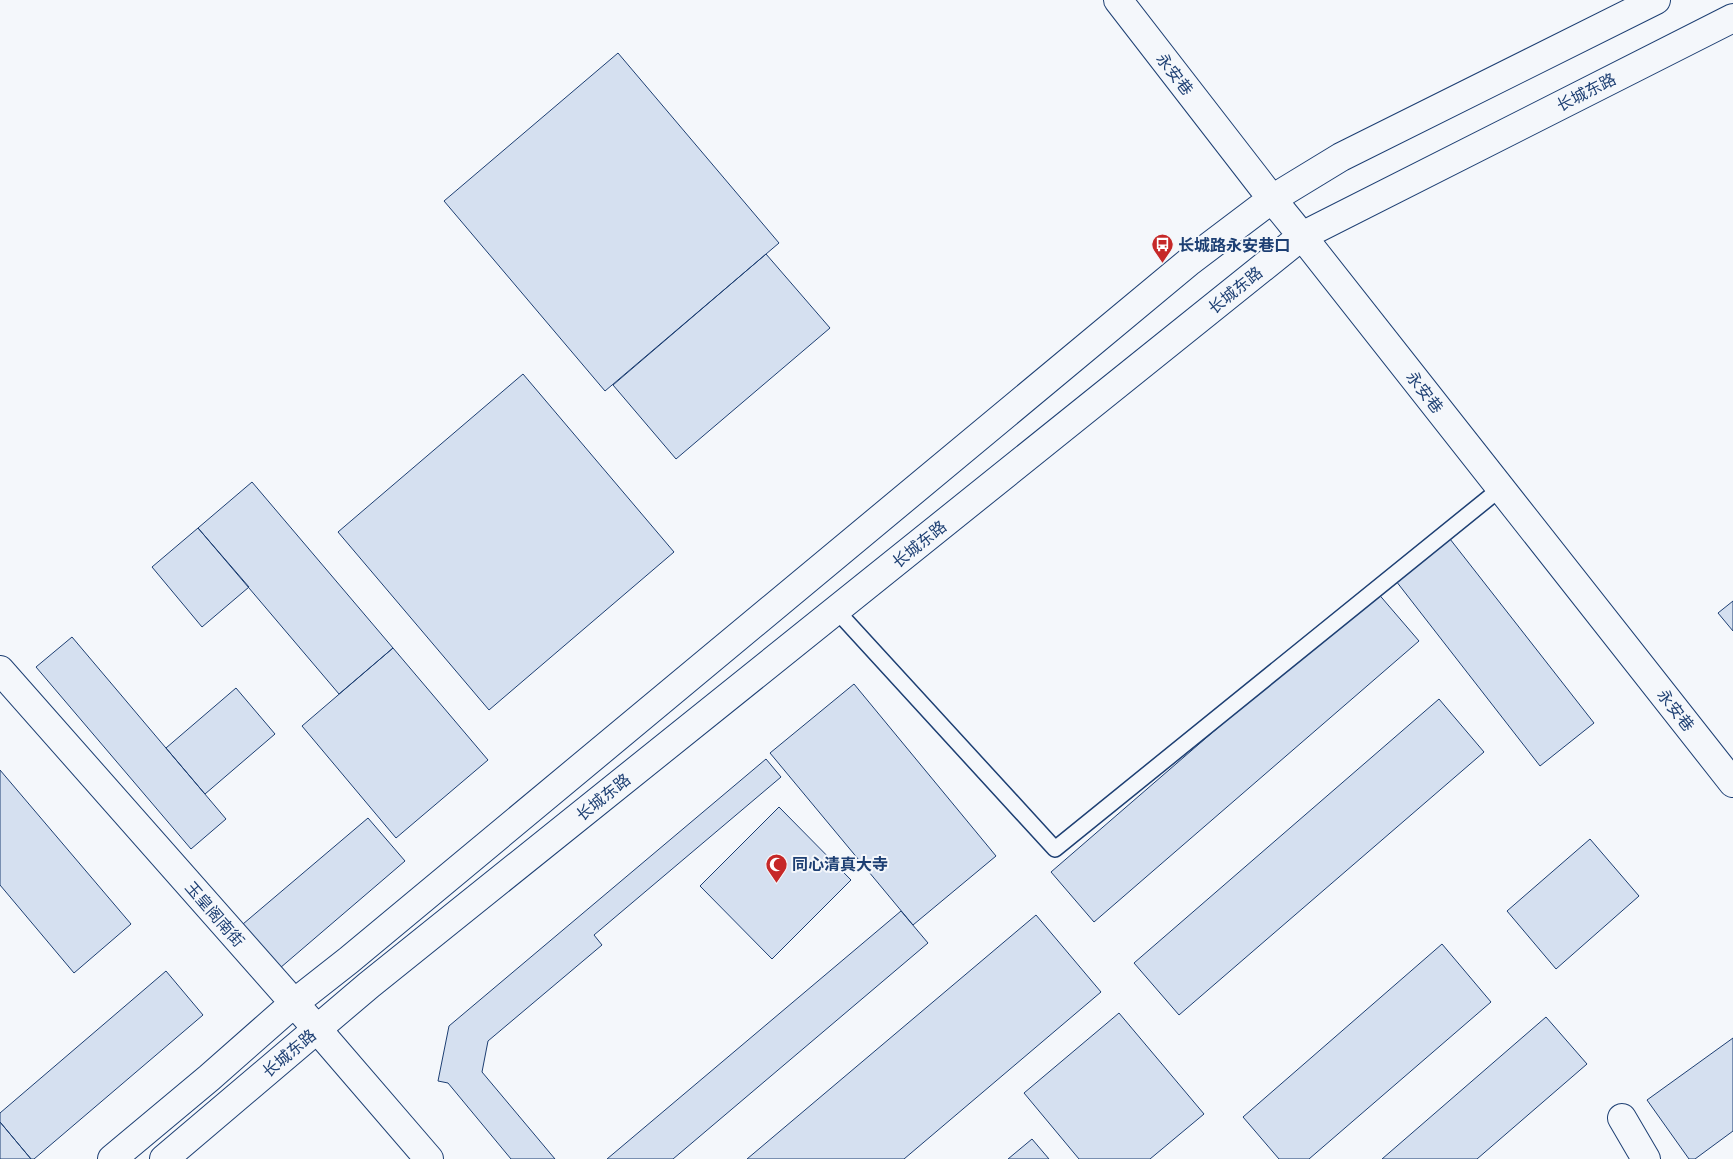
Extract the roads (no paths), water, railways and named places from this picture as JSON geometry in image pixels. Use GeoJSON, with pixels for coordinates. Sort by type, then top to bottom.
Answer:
{"type":"FeatureCollection","features":[{"type":"Feature","properties":{"kind":"main road","name":"永安巷"},"geometry":{"type":"LineString","coordinates":[[1118,0],[1272,200],[1733,783]]}},
{"type":"Feature","properties":{"kind":"main road","name":"长城东路"},"geometry":{"type":"LineString","coordinates":[[112,1159],[209,1078],[293,1004],[350,960],[1190,261],[1272,200],[1341,156],[1656,0]]}},
{"type":"Feature","properties":{"kind":"main road","name":"长城东路"},"geometry":{"type":"LineString","coordinates":[[164,1159],[369,986],[1302,236],[1733,18]]}},
{"type":"Feature","properties":{"kind":"main road","name":"玉皇阁南街"},"geometry":{"type":"LineString","coordinates":[[0,670],[317,1029],[429,1159]]}},
{"type":"Feature","properties":{"kind":"main road"},"geometry":{"type":"LineString","coordinates":[[1622,1118],[1646,1159]]}},
{"type":"Feature","properties":{"kind":"lane"},"geometry":{"type":"LineString","coordinates":[[836,610],[1055,850],[1501,488]]}},
{"type":"Feature","properties":{"kind":"place","name":"长城路永安巷口"},"geometry":{"type":"Point","coordinates":[1162,264]}},
{"type":"Feature","properties":{"kind":"place","name":"同心清真大寺"},"geometry":{"type":"Point","coordinates":[776,883]}}]}
